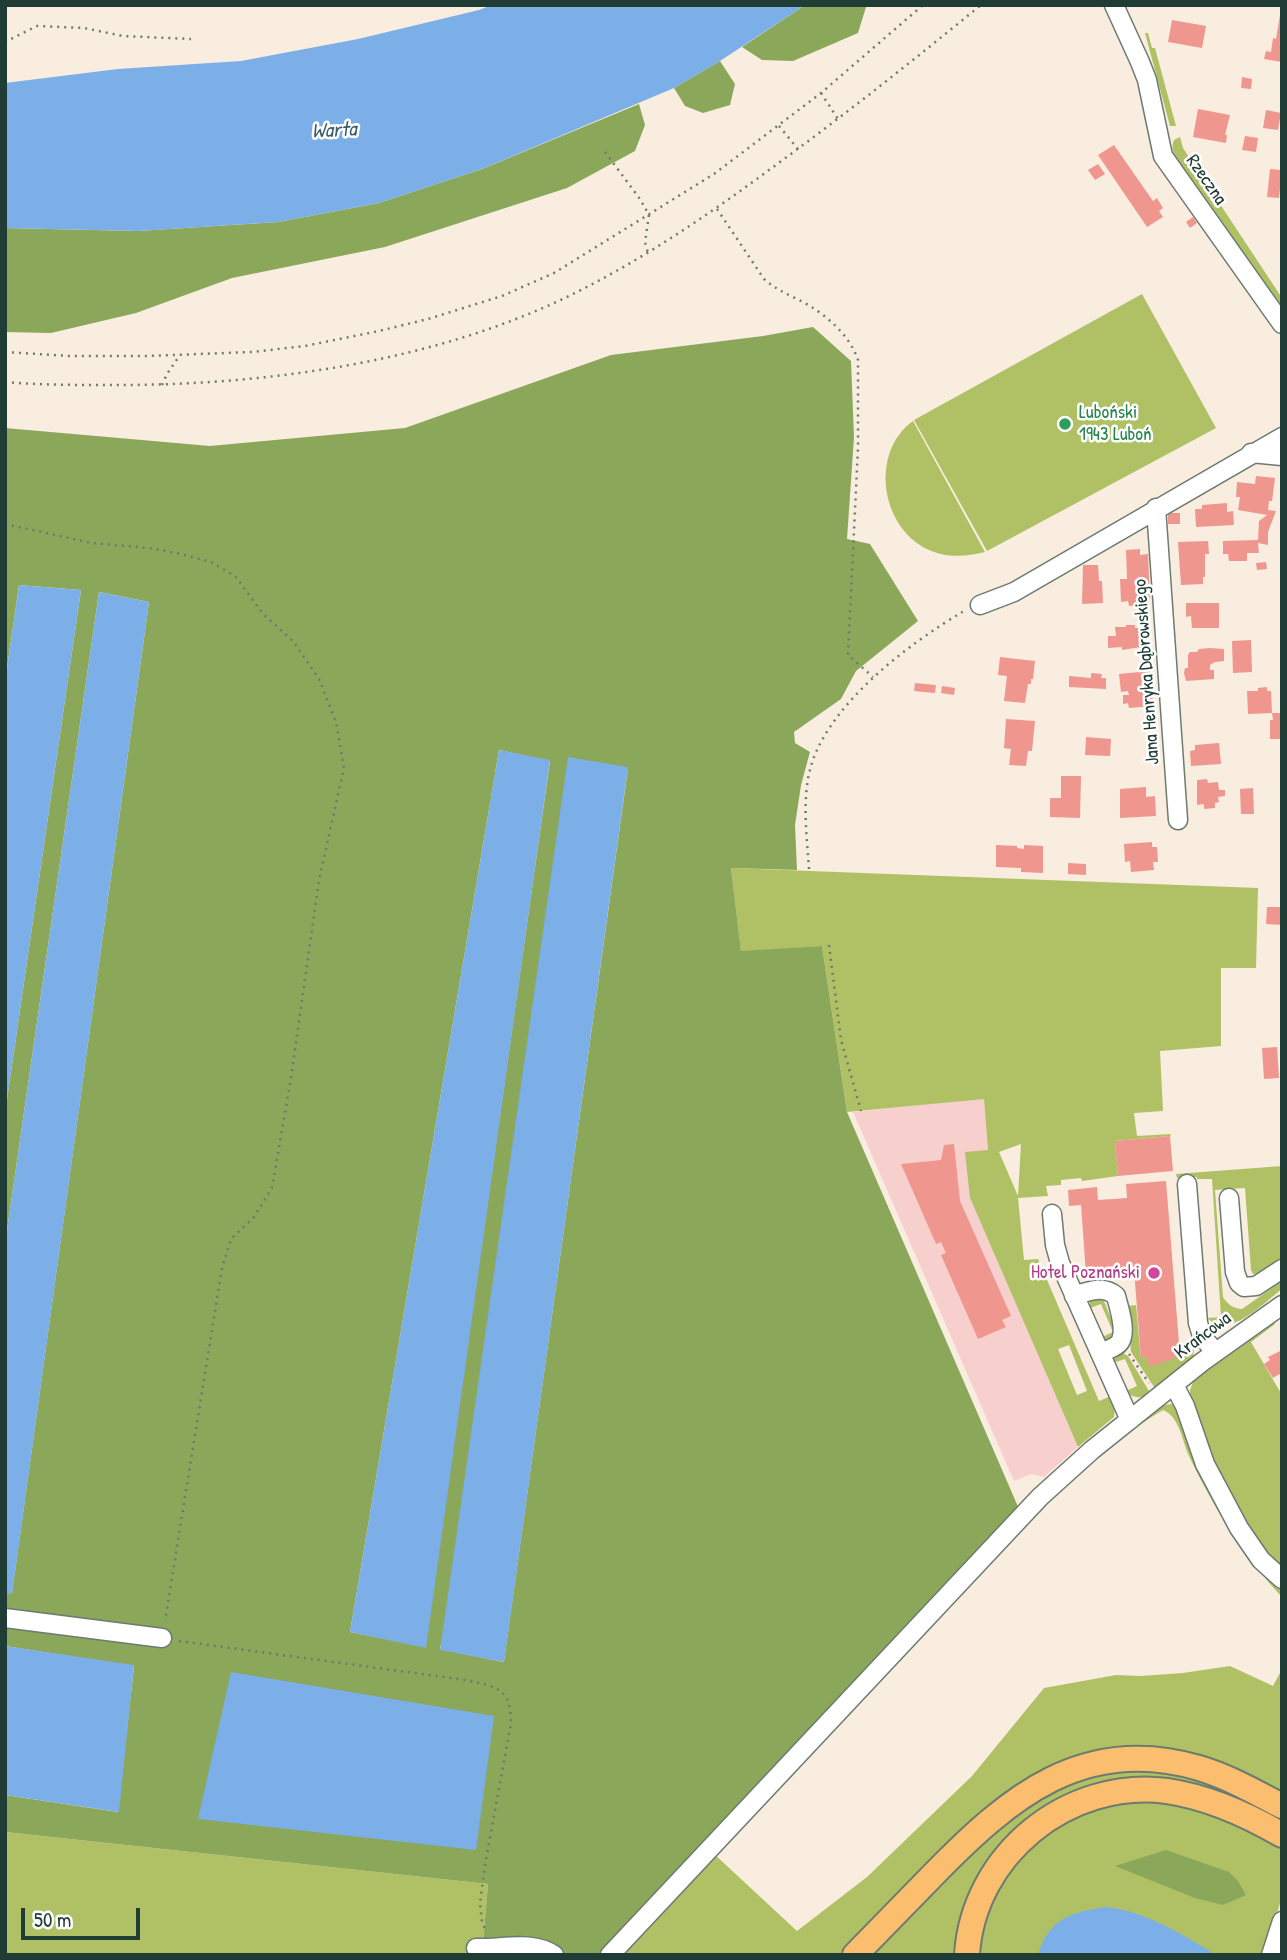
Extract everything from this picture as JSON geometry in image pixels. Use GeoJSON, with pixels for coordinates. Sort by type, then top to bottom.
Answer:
{"type":"FeatureCollection","features":[{"type":"Feature","properties":{"kind":"highway"},"geometry":{"type":"LineString","coordinates":[[855,1955],[987,1822],[1032,1788],[1073,1769],[1126,1759],[1172,1762],[1225,1777],[1282,1806]]}},
{"type":"Feature","properties":{"kind":"highway"},"geometry":{"type":"LineString","coordinates":[[967,1955],[970,1932],[980,1900],[989,1880],[1003,1861],[1030,1831],[1052,1815],[1080,1802],[1125,1791],[1167,1791],[1232,1809],[1282,1835]]}},
{"type":"Feature","properties":{"kind":"street","name":"Rzeczna"},"geometry":{"type":"LineString","coordinates":[[1114,5],[1146,80],[1163,156],[1282,324]]}},
{"type":"Feature","properties":{"kind":"street"},"geometry":{"type":"LineString","coordinates":[[980,604],[1014,592],[1157,515],[1251,453],[1282,437]]}},
{"type":"Feature","properties":{"kind":"street"},"geometry":{"type":"LineString","coordinates":[[1251,453],[1282,456]]}},
{"type":"Feature","properties":{"kind":"street","name":"Jana Henryka Dąbrowskiego"},"geometry":{"type":"LineString","coordinates":[[1157,515],[1178,820]]}},
{"type":"Feature","properties":{"kind":"street"},"geometry":{"type":"LineString","coordinates":[[1187,1184],[1198,1323],[1202,1336],[1215,1352]]}},
{"type":"Feature","properties":{"kind":"street"},"geometry":{"type":"LineString","coordinates":[[1229,1198],[1235,1272],[1239,1283],[1244,1287],[1256,1286],[1282,1269]]}},
{"type":"Feature","properties":{"kind":"street"},"geometry":{"type":"LineString","coordinates":[[1052,1214],[1057,1254],[1130,1420]]}},
{"type":"Feature","properties":{"kind":"street"},"geometry":{"type":"LineString","coordinates":[[1074,1296],[1107,1290],[1115,1296],[1122,1338],[1115,1346],[1100,1353]]}},
{"type":"Feature","properties":{"kind":"street","name":"Krańcowa"},"geometry":{"type":"LineString","coordinates":[[610,1955],[1040,1497],[1074,1465],[1215,1352],[1282,1305]]}},
{"type":"Feature","properties":{"kind":"street"},"geometry":{"type":"LineString","coordinates":[[1174,1385],[1185,1406],[1205,1464],[1239,1528],[1261,1560],[1282,1579]]}},
{"type":"Feature","properties":{"kind":"street"},"geometry":{"type":"LineString","coordinates":[[5,1618],[162,1638]]}},
{"type":"Feature","properties":{"kind":"street"},"geometry":{"type":"LineString","coordinates":[[1271,1955],[1282,1921]]}},
{"type":"Feature","properties":{"kind":"street"},"geometry":{"type":"LineString","coordinates":[[476,1948],[533,1947],[542,1948],[554,1955]]}},
{"type":"Feature","properties":{"kind":"path"},"geometry":{"type":"LineString","coordinates":[[5,352],[69,356],[252,352],[305,346],[428,319],[502,296],[554,274],[714,174],[821,93],[923,5]]}},
{"type":"Feature","properties":{"kind":"path"},"geometry":{"type":"LineString","coordinates":[[5,382],[48,385],[162,385],[297,374],[402,354],[492,327],[547,306],[649,253],[717,209],[838,119],[981,5]]}},
{"type":"Feature","properties":{"kind":"path"},"geometry":{"type":"LineString","coordinates":[[5,42],[37,26],[84,28],[123,36],[191,39]]}},
{"type":"Feature","properties":{"kind":"path"},"geometry":{"type":"LineString","coordinates":[[821,93],[838,119]]}},
{"type":"Feature","properties":{"kind":"path"},"geometry":{"type":"LineString","coordinates":[[779,126],[798,149]]}},
{"type":"Feature","properties":{"kind":"path"},"geometry":{"type":"LineString","coordinates":[[605,152],[649,215],[645,242],[649,253]]}},
{"type":"Feature","properties":{"kind":"path"},"geometry":{"type":"LineString","coordinates":[[717,209],[764,279],[773,287],[817,311],[847,337],[854,348],[858,360],[858,448],[848,655],[873,677]]}},
{"type":"Feature","properties":{"kind":"path"},"geometry":{"type":"LineString","coordinates":[[162,385],[180,355]]}},
{"type":"Feature","properties":{"kind":"path"},"geometry":{"type":"LineString","coordinates":[[5,524],[92,543],[149,548],[211,562],[236,577],[263,614],[293,641],[319,679],[336,722],[344,768],[319,880],[291,1078],[272,1188],[254,1217],[231,1239],[222,1268],[162,1638],[466,1680],[498,1688],[507,1696],[511,1723],[480,1903],[482,1922],[498,1948]]}},
{"type":"Feature","properties":{"kind":"path"},"geometry":{"type":"LineString","coordinates":[[809,869],[806,804],[808,776],[816,750],[827,731],[873,677],[923,637],[961,612],[980,604]]}},
{"type":"Feature","properties":{"kind":"path"},"geometry":{"type":"LineString","coordinates":[[829,945],[841,1040],[861,1111]]}},
{"type":"Feature","properties":{"kind":"shaded area"},"geometry":{"type":"Polygon","coordinates":[[[984,1098],[988,1150],[970,1198],[1078,1447],[1044,1477],[1031,1474],[1014,1481],[853,1112],[984,1098]]]}},
{"type":"Feature","properties":{"kind":"green space"},"geometry":{"type":"Polygon","coordinates":[[[805,5],[866,7],[858,33],[793,61],[762,60],[742,47],[805,5]]]}},
{"type":"Feature","properties":{"kind":"green space"},"geometry":{"type":"Polygon","coordinates":[[[1145,33],[1148,33],[1152,48],[1155,48],[1176,126],[1170,126],[1145,33]]]}},
{"type":"Feature","properties":{"kind":"green space"},"geometry":{"type":"Polygon","coordinates":[[[720,61],[735,84],[730,105],[703,113],[685,106],[674,88],[720,61]]]}},
{"type":"Feature","properties":{"kind":"green space"},"geometry":{"type":"Polygon","coordinates":[[[639,104],[645,125],[635,151],[567,188],[385,247],[232,278],[136,313],[51,333],[5,332],[5,228],[138,231],[278,222],[379,203],[482,169],[639,104]]]}},
{"type":"Feature","properties":{"kind":"green space"},"geometry":{"type":"Polygon","coordinates":[[[1180,137],[1183,148],[1282,298],[1282,310],[1176,158],[1173,145],[1174,140],[1180,137]]]}},
{"type":"Feature","properties":{"kind":"green space","name":"Luboński 1943 Luboń"},"geometry":{"type":"Polygon","coordinates":[[[1142,294],[1216,428],[987,551],[914,420],[1142,294]]]}},
{"type":"Feature","properties":{"kind":"green space"},"geometry":{"type":"Polygon","coordinates":[[[813,327],[851,361],[854,437],[847,539],[870,544],[918,621],[856,671],[841,699],[794,732],[795,743],[810,752],[801,785],[795,825],[797,870],[731,868],[741,951],[822,946],[847,1112],[1019,1509],[604,1955],[482,1955],[488,1884],[5,1832],[5,1795],[118,1812],[134,1666],[5,1646],[5,1593],[12,1593],[149,602],[99,592],[5,1244],[5,1113],[81,590],[19,585],[5,682],[5,428],[210,446],[405,428],[611,355],[813,327]],[[499,750],[350,1632],[425,1647],[550,761],[499,750]],[[628,768],[440,1649],[503,1662],[504,1661],[628,768]]]}},
{"type":"Feature","properties":{"kind":"green space"},"geometry":{"type":"Polygon","coordinates":[[[913,421],[985,552],[955,556],[934,552],[911,538],[899,524],[886,488],[886,469],[890,451],[899,434],[913,421]]]}},
{"type":"Feature","properties":{"kind":"green space"},"geometry":{"type":"Polygon","coordinates":[[[731,868],[1258,888],[1256,968],[1221,968],[1221,1046],[1160,1051],[1163,1111],[1134,1113],[1137,1136],[1171,1134],[1170,1136],[1115,1141],[1118,1176],[1082,1181],[1081,1178],[1061,1180],[1061,1185],[1046,1186],[1048,1196],[1018,1198],[1024,1260],[1038,1259],[1099,1401],[1111,1396],[1115,1407],[1114,1417],[1078,1447],[970,1198],[965,1152],[988,1150],[984,1099],[847,1112],[822,946],[741,952],[731,868]],[[1021,1144],[999,1152],[1018,1196],[1021,1144]],[[1069,1345],[1058,1349],[1077,1395],[1087,1391],[1069,1345]]]}},
{"type":"Feature","properties":{"kind":"green space"},"geometry":{"type":"Polygon","coordinates":[[[1282,1166],[1282,1259],[1259,1275],[1253,1274],[1251,1270],[1245,1188],[1215,1190],[1225,1300],[1242,1309],[1282,1281],[1282,1289],[1246,1317],[1226,1324],[1216,1323],[1207,1318],[1221,1317],[1212,1179],[1177,1178],[1176,1174],[1282,1166]]]}},
{"type":"Feature","properties":{"kind":"green space"},"geometry":{"type":"Polygon","coordinates":[[[1094,1298],[1104,1301],[1116,1331],[1115,1337],[1110,1340],[1102,1337],[1113,1332],[1101,1304],[1090,1308],[1090,1301],[1094,1298]]]}},
{"type":"Feature","properties":{"kind":"green space"},"geometry":{"type":"Polygon","coordinates":[[[1136,1305],[1141,1358],[1194,1348],[1193,1360],[1156,1390],[1131,1352],[1127,1306],[1136,1305]]]}},
{"type":"Feature","properties":{"kind":"green space"},"geometry":{"type":"Polygon","coordinates":[[[1272,1320],[1275,1324],[1251,1342],[1282,1395],[1282,1572],[1273,1565],[1217,1478],[1190,1397],[1195,1377],[1272,1320]]]}},
{"type":"Feature","properties":{"kind":"green space"},"geometry":{"type":"Polygon","coordinates":[[[1121,1352],[1128,1356],[1149,1395],[1137,1397],[1126,1391],[1137,1386],[1125,1359],[1113,1363],[1114,1356],[1121,1352]]]}},
{"type":"Feature","properties":{"kind":"green space"},"geometry":{"type":"Polygon","coordinates":[[[1175,1405],[1282,1585],[1282,1597],[1242,1548],[1219,1512],[1189,1456],[1177,1424],[1169,1413],[1163,1410],[1118,1438],[1155,1409],[1175,1405]]]}},
{"type":"Feature","properties":{"kind":"green space"},"geometry":{"type":"Polygon","coordinates":[[[1113,1442],[1098,1454],[1024,1523],[1071,1475],[1113,1442]]]}},
{"type":"Feature","properties":{"kind":"green space"},"geometry":{"type":"Polygon","coordinates":[[[1230,1666],[1273,1686],[1282,1669],[1282,1795],[1128,1750],[942,1851],[842,1955],[624,1955],[713,1853],[797,1931],[867,1877],[972,1776],[1044,1688],[1116,1675],[1183,1673],[1230,1666]]]}},
{"type":"Feature","properties":{"kind":"green space"},"geometry":{"type":"Polygon","coordinates":[[[1144,1769],[1213,1783],[1282,1817],[1282,1828],[1197,1792],[1037,1817],[959,1955],[869,1955],[967,1854],[1015,1812],[1084,1776],[1144,1769]]]}},
{"type":"Feature","properties":{"kind":"green space"},"geometry":{"type":"Polygon","coordinates":[[[1114,1801],[1181,1803],[1260,1833],[1282,1850],[1282,1897],[1264,1955],[974,1955],[990,1893],[1045,1829],[1114,1801]]]}},
{"type":"Feature","properties":{"kind":"green space"},"geometry":{"type":"Polygon","coordinates":[[[5,1832],[488,1884],[482,1955],[5,1955],[5,1832]]]}},
{"type":"Feature","properties":{"kind":"green space"},"geometry":{"type":"Polygon","coordinates":[[[1166,1850],[1229,1872],[1246,1895],[1223,1905],[1195,1898],[1115,1866],[1166,1850]]]}},
{"type":"Feature","properties":{"kind":"water","name":"Warta"},"geometry":{"type":"Polygon","coordinates":[[[492,5],[805,5],[674,88],[482,169],[379,203],[278,222],[138,231],[5,228],[5,83],[118,69],[241,61],[358,39],[492,5]]]}},
{"type":"Feature","properties":{"kind":"water"},"geometry":{"type":"Polygon","coordinates":[[[19,585],[81,590],[5,1113],[5,682],[19,585]]]}},
{"type":"Feature","properties":{"kind":"water"},"geometry":{"type":"Polygon","coordinates":[[[99,592],[149,602],[12,1594],[5,1593],[5,1244],[99,592]]]}},
{"type":"Feature","properties":{"kind":"water"},"geometry":{"type":"Polygon","coordinates":[[[499,750],[550,760],[426,1648],[350,1632],[499,750]]]}},
{"type":"Feature","properties":{"kind":"water"},"geometry":{"type":"Polygon","coordinates":[[[568,757],[628,767],[504,1662],[440,1650],[568,757]]]}},
{"type":"Feature","properties":{"kind":"water"},"geometry":{"type":"Polygon","coordinates":[[[5,1646],[134,1665],[119,1812],[5,1795],[5,1646]]]}},
{"type":"Feature","properties":{"kind":"water"},"geometry":{"type":"Polygon","coordinates":[[[231,1672],[494,1716],[476,1850],[198,1819],[231,1672]]]}},
{"type":"Feature","properties":{"kind":"water"},"geometry":{"type":"Polygon","coordinates":[[[1106,1907],[1150,1919],[1216,1955],[1038,1955],[1048,1933],[1063,1919],[1083,1911],[1106,1907]]]}},
{"type":"Feature","properties":{"kind":"building"},"geometry":{"type":"Polygon","coordinates":[[[1280,15],[1282,62],[1264,59],[1266,51],[1271,52],[1273,38],[1276,39],[1280,15]]]}},
{"type":"Feature","properties":{"kind":"building"},"geometry":{"type":"Polygon","coordinates":[[[1172,20],[1206,26],[1202,48],[1168,42],[1172,20]]]}},
{"type":"Feature","properties":{"kind":"building"},"geometry":{"type":"Polygon","coordinates":[[[1242,77],[1252,79],[1251,89],[1241,88],[1242,77]]]}},
{"type":"Feature","properties":{"kind":"building"},"geometry":{"type":"Polygon","coordinates":[[[1198,109],[1230,115],[1225,135],[1226,143],[1193,137],[1198,109]]]}},
{"type":"Feature","properties":{"kind":"building"},"geometry":{"type":"Polygon","coordinates":[[[1266,110],[1281,113],[1278,130],[1263,128],[1266,110]]]}},
{"type":"Feature","properties":{"kind":"building"},"geometry":{"type":"Polygon","coordinates":[[[1245,136],[1258,138],[1256,152],[1242,150],[1245,136]]]}},
{"type":"Feature","properties":{"kind":"building"},"geometry":{"type":"Polygon","coordinates":[[[1114,145],[1153,201],[1157,198],[1163,208],[1159,211],[1163,217],[1147,227],[1098,155],[1114,145]]]}},
{"type":"Feature","properties":{"kind":"building"},"geometry":{"type":"Polygon","coordinates":[[[1098,164],[1105,174],[1095,180],[1088,170],[1098,164]]]}},
{"type":"Feature","properties":{"kind":"building"},"geometry":{"type":"Polygon","coordinates":[[[1270,169],[1282,170],[1279,198],[1267,197],[1270,169]]]}},
{"type":"Feature","properties":{"kind":"building"},"geometry":{"type":"Polygon","coordinates":[[[1193,217],[1197,223],[1190,228],[1186,222],[1193,217]]]}},
{"type":"Feature","properties":{"kind":"building"},"geometry":{"type":"Polygon","coordinates":[[[1256,476],[1275,478],[1268,510],[1276,511],[1268,532],[1268,545],[1258,543],[1259,553],[1247,553],[1247,561],[1229,561],[1228,554],[1223,554],[1223,541],[1258,540],[1259,521],[1267,515],[1238,510],[1240,497],[1236,497],[1237,482],[1255,484],[1256,476]]]}},
{"type":"Feature","properties":{"kind":"building"},"geometry":{"type":"Polygon","coordinates":[[[1227,503],[1227,512],[1233,511],[1234,525],[1196,527],[1195,509],[1202,509],[1202,505],[1227,503]]]}},
{"type":"Feature","properties":{"kind":"building"},"geometry":{"type":"Polygon","coordinates":[[[1168,513],[1180,513],[1180,524],[1168,524],[1168,513]]]}},
{"type":"Feature","properties":{"kind":"building"},"geometry":{"type":"Polygon","coordinates":[[[1208,541],[1209,554],[1205,554],[1203,584],[1181,585],[1178,542],[1208,541]]]}},
{"type":"Feature","properties":{"kind":"building"},"geometry":{"type":"Polygon","coordinates":[[[1140,549],[1140,555],[1148,554],[1150,600],[1144,601],[1144,605],[1129,606],[1128,601],[1121,602],[1120,579],[1127,579],[1126,550],[1140,549]]]}},
{"type":"Feature","properties":{"kind":"building"},"geometry":{"type":"Polygon","coordinates":[[[1266,562],[1267,569],[1257,570],[1256,563],[1266,562]]]}},
{"type":"Feature","properties":{"kind":"building"},"geometry":{"type":"Polygon","coordinates":[[[1083,565],[1098,565],[1103,603],[1082,604],[1083,565]]]}},
{"type":"Feature","properties":{"kind":"building"},"geometry":{"type":"Polygon","coordinates":[[[1186,603],[1219,603],[1219,628],[1192,628],[1191,616],[1186,617],[1186,603]]]}},
{"type":"Feature","properties":{"kind":"building"},"geometry":{"type":"Polygon","coordinates":[[[1126,625],[1146,628],[1146,640],[1141,640],[1141,647],[1122,650],[1122,647],[1108,648],[1108,636],[1116,636],[1115,627],[1126,625]]]}},
{"type":"Feature","properties":{"kind":"building"},"geometry":{"type":"Polygon","coordinates":[[[1251,640],[1252,672],[1233,673],[1232,641],[1251,640]]]}},
{"type":"Feature","properties":{"kind":"building"},"geometry":{"type":"Polygon","coordinates":[[[1210,648],[1224,649],[1224,661],[1210,665],[1210,670],[1214,670],[1214,679],[1186,681],[1184,673],[1185,668],[1188,668],[1190,652],[1210,648]]]}},
{"type":"Feature","properties":{"kind":"building"},"geometry":{"type":"Polygon","coordinates":[[[1000,657],[1035,661],[1033,679],[1031,684],[1028,684],[1025,703],[1004,701],[1007,676],[998,675],[1000,657]]]}},
{"type":"Feature","properties":{"kind":"building"},"geometry":{"type":"Polygon","coordinates":[[[1150,671],[1153,706],[1129,708],[1128,703],[1123,704],[1123,695],[1129,695],[1128,691],[1121,692],[1119,674],[1150,671]]]}},
{"type":"Feature","properties":{"kind":"building"},"geometry":{"type":"Polygon","coordinates":[[[1091,673],[1102,674],[1101,678],[1106,678],[1106,689],[1069,687],[1069,676],[1091,678],[1091,673]]]}},
{"type":"Feature","properties":{"kind":"building"},"geometry":{"type":"Polygon","coordinates":[[[915,683],[936,685],[935,693],[914,691],[915,683]]]}},
{"type":"Feature","properties":{"kind":"building"},"geometry":{"type":"Polygon","coordinates":[[[942,686],[955,688],[954,695],[941,693],[942,686]]]}},
{"type":"Feature","properties":{"kind":"building"},"geometry":{"type":"Polygon","coordinates":[[[1267,687],[1267,691],[1271,691],[1272,713],[1248,714],[1247,691],[1258,691],[1258,688],[1267,687]]]}},
{"type":"Feature","properties":{"kind":"building"},"geometry":{"type":"Polygon","coordinates":[[[1272,713],[1282,713],[1282,739],[1270,739],[1272,713]]]}},
{"type":"Feature","properties":{"kind":"building"},"geometry":{"type":"Polygon","coordinates":[[[1006,719],[1035,721],[1032,751],[1028,751],[1026,766],[1009,765],[1011,749],[1004,748],[1006,719]]]}},
{"type":"Feature","properties":{"kind":"building"},"geometry":{"type":"Polygon","coordinates":[[[1086,737],[1111,739],[1110,756],[1085,755],[1086,737]]]}},
{"type":"Feature","properties":{"kind":"building"},"geometry":{"type":"Polygon","coordinates":[[[1219,743],[1221,764],[1191,766],[1190,751],[1195,750],[1195,745],[1219,743]]]}},
{"type":"Feature","properties":{"kind":"building"},"geometry":{"type":"Polygon","coordinates":[[[1061,776],[1081,776],[1080,818],[1050,817],[1050,798],[1061,798],[1061,776]]]}},
{"type":"Feature","properties":{"kind":"building"},"geometry":{"type":"Polygon","coordinates":[[[1207,779],[1208,783],[1218,782],[1219,790],[1225,790],[1225,796],[1218,797],[1219,802],[1215,803],[1215,808],[1204,809],[1204,804],[1197,805],[1197,780],[1207,779]]]}},
{"type":"Feature","properties":{"kind":"building"},"geometry":{"type":"Polygon","coordinates":[[[1146,787],[1146,797],[1155,796],[1156,816],[1120,818],[1120,789],[1146,787]]]}},
{"type":"Feature","properties":{"kind":"building"},"geometry":{"type":"Polygon","coordinates":[[[1253,788],[1254,814],[1241,814],[1240,789],[1253,788]]]}},
{"type":"Feature","properties":{"kind":"building"},"geometry":{"type":"Polygon","coordinates":[[[1152,842],[1152,847],[1157,847],[1158,862],[1153,862],[1154,870],[1131,872],[1130,861],[1125,862],[1124,844],[1152,842]]]}},
{"type":"Feature","properties":{"kind":"building"},"geometry":{"type":"Polygon","coordinates":[[[996,845],[1024,849],[1024,845],[1043,846],[1043,873],[1021,872],[1021,868],[996,867],[996,845]]]}},
{"type":"Feature","properties":{"kind":"building"},"geometry":{"type":"Polygon","coordinates":[[[1068,863],[1086,864],[1086,875],[1068,874],[1068,863]]]}},
{"type":"Feature","properties":{"kind":"building"},"geometry":{"type":"Polygon","coordinates":[[[1267,907],[1282,907],[1282,925],[1266,924],[1267,907]]]}},
{"type":"Feature","properties":{"kind":"building"},"geometry":{"type":"Polygon","coordinates":[[[1277,1047],[1279,1078],[1264,1079],[1262,1048],[1277,1047]]]}},
{"type":"Feature","properties":{"kind":"building"},"geometry":{"type":"Polygon","coordinates":[[[1170,1136],[1173,1171],[1118,1176],[1115,1141],[1170,1136]]]}},
{"type":"Feature","properties":{"kind":"building"},"geometry":{"type":"Polygon","coordinates":[[[954,1144],[960,1201],[1011,1316],[1002,1320],[1006,1327],[978,1339],[941,1255],[946,1253],[941,1242],[936,1244],[901,1164],[941,1160],[944,1145],[954,1144]]]}},
{"type":"Feature","properties":{"kind":"building","name":"Hotel Poznański"},"geometry":{"type":"Polygon","coordinates":[[[1166,1181],[1180,1356],[1149,1367],[1148,1357],[1141,1358],[1134,1270],[1086,1274],[1081,1205],[1069,1206],[1068,1190],[1097,1187],[1098,1200],[1127,1198],[1126,1184],[1166,1181]]]}},
{"type":"Feature","properties":{"kind":"building"},"geometry":{"type":"Polygon","coordinates":[[[1282,1350],[1282,1379],[1279,1374],[1273,1378],[1264,1364],[1270,1360],[1268,1357],[1282,1350]]]}},
{"type":"Feature","properties":{"kind":"place","name":"Luboński 1943 Luboń"},"geometry":{"type":"Point","coordinates":[1065,424]}},
{"type":"Feature","properties":{"kind":"place","name":"Hotel Poznański"},"geometry":{"type":"Point","coordinates":[1154,1273]}}]}
